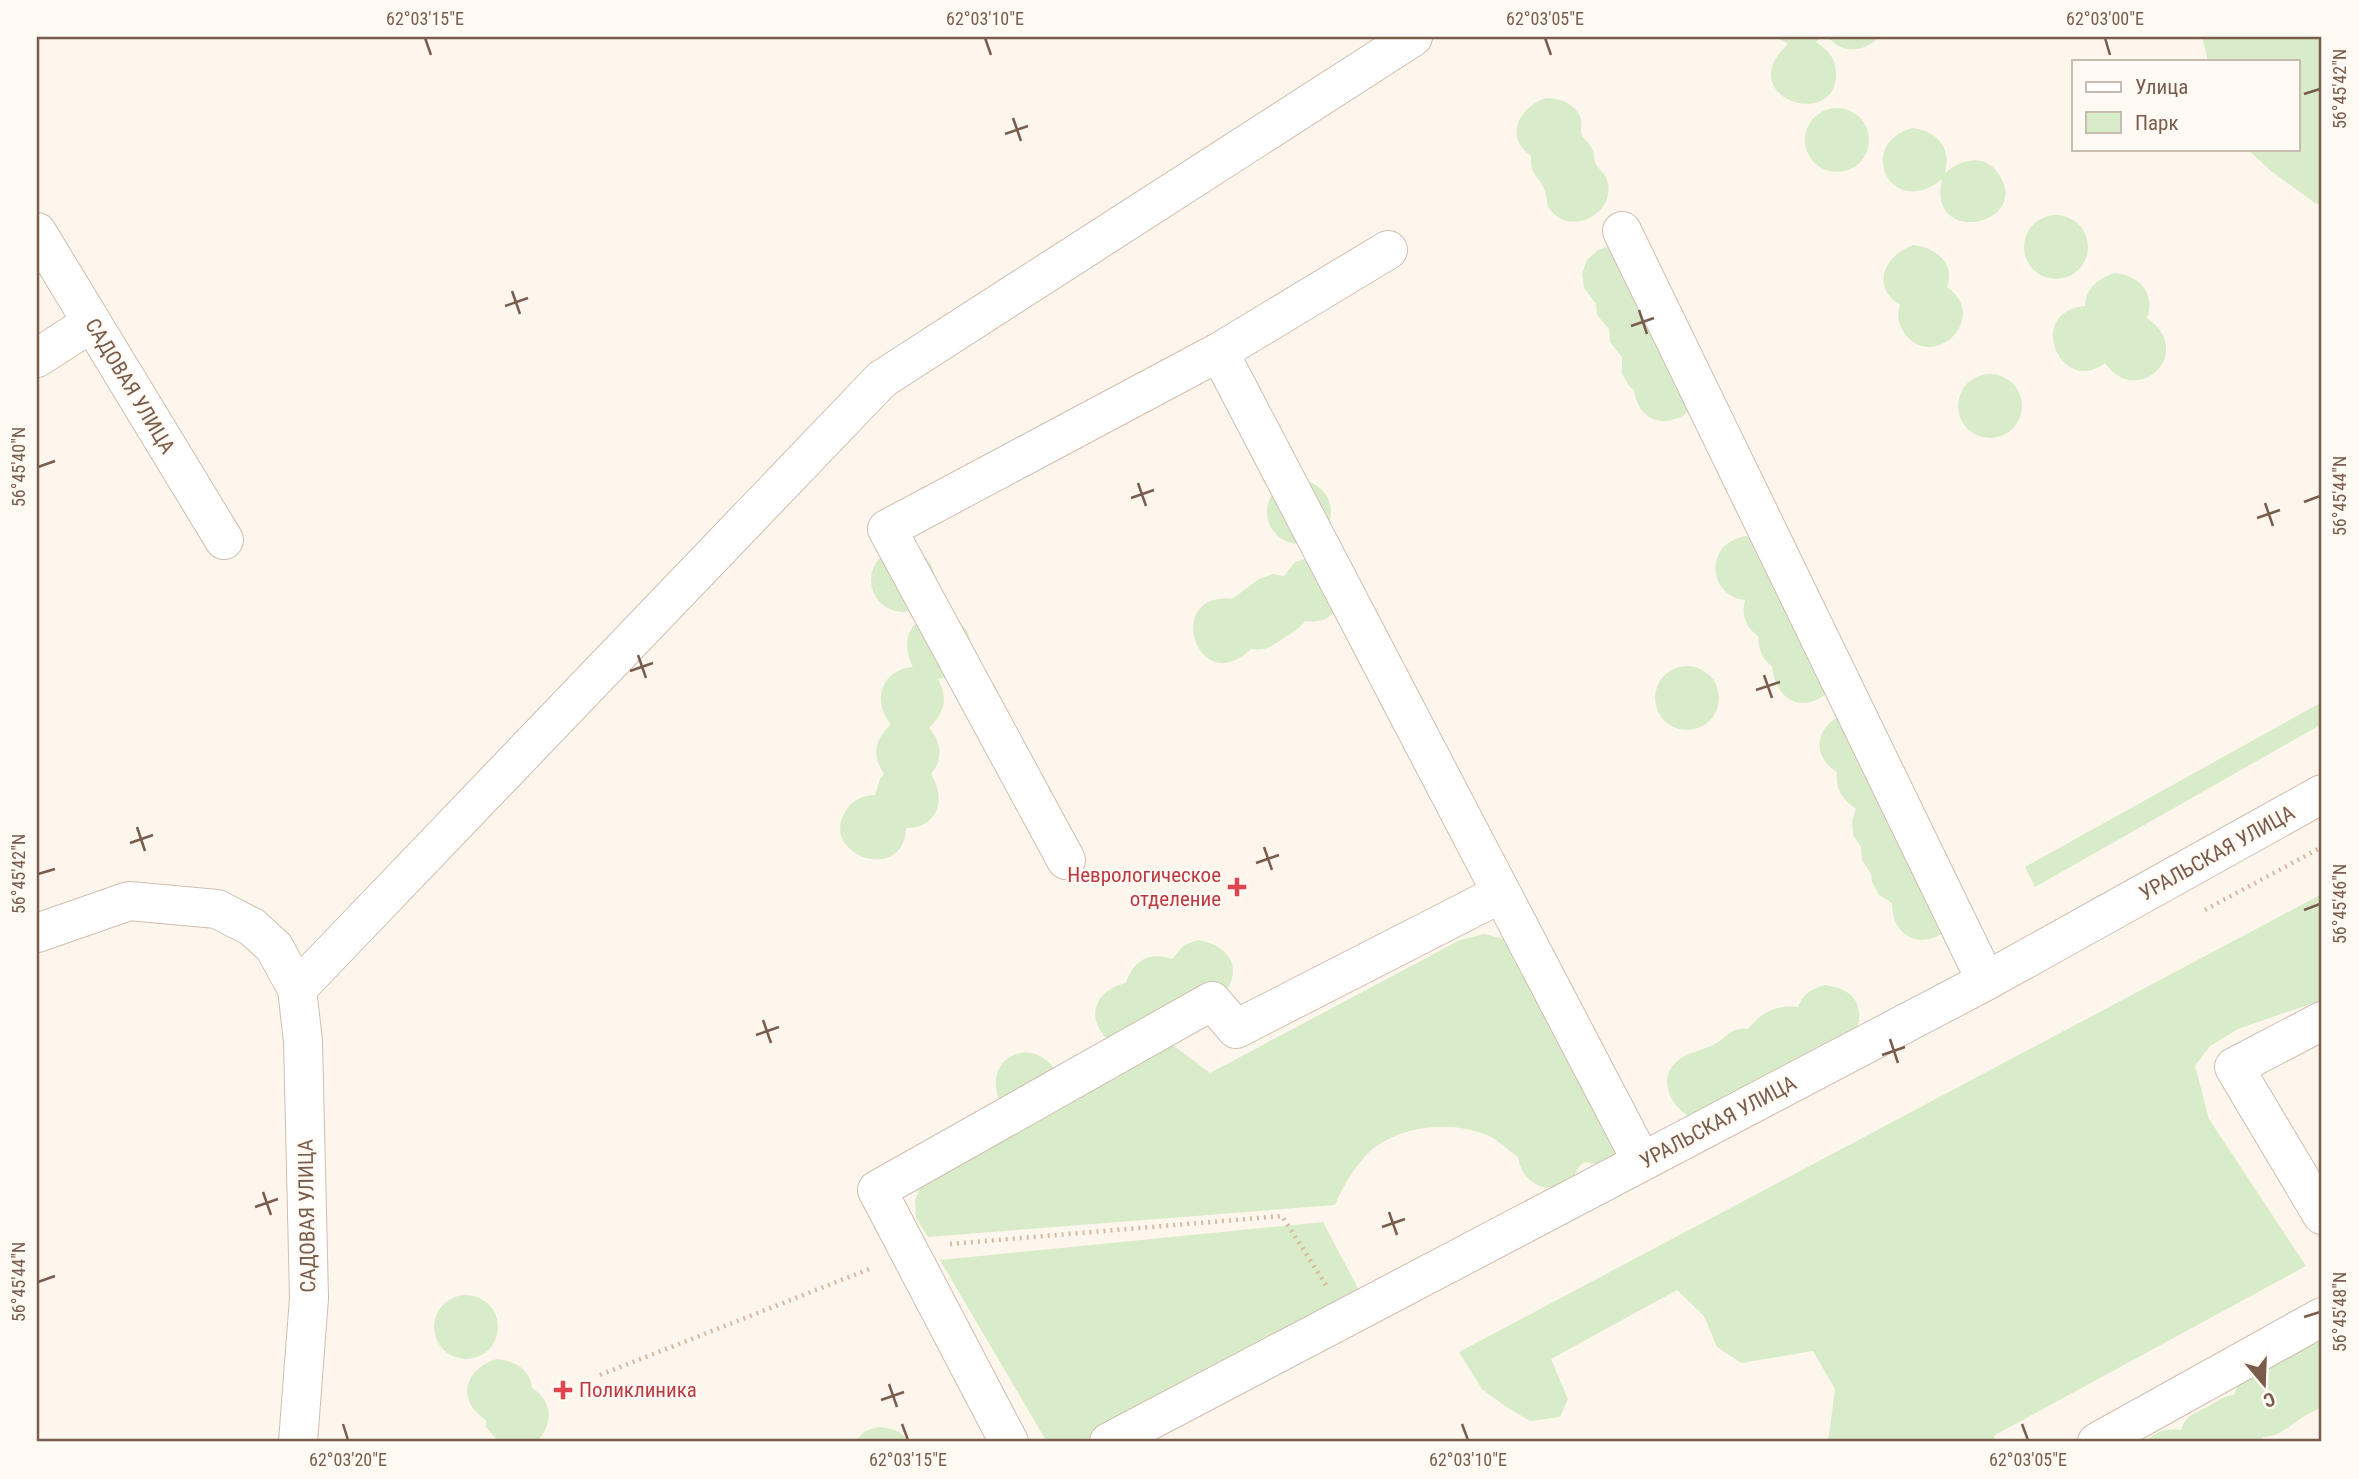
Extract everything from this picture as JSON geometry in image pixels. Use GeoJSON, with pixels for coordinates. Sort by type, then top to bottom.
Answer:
{"type":"FeatureCollection","features":[{"type":"Feature","properties":{"kind":"street"},"geometry":{"type":"LineString","coordinates":[[37,933],[129,901],[217,908],[252,927],[274,947],[297,989],[882,379],[1413,37]]}},
{"type":"Feature","properties":{"kind":"street"},"geometry":{"type":"LineString","coordinates":[[1622,231],[1986,981]]}},
{"type":"Feature","properties":{"kind":"street","name":"САДОВАЯ УЛИЦА"},"geometry":{"type":"LineString","coordinates":[[37,232],[224,540]]}},
{"type":"Feature","properties":{"kind":"street"},"geometry":{"type":"LineString","coordinates":[[1066,860],[887,529],[1219,352],[1388,250]]}},
{"type":"Feature","properties":{"kind":"street"},"geometry":{"type":"LineString","coordinates":[[37,358],[91,323]]}},
{"type":"Feature","properties":{"kind":"street"},"geometry":{"type":"LineString","coordinates":[[1219,352],[1642,1162]]}},
{"type":"Feature","properties":{"kind":"street","name":"УРАЛЬСКАЯ УЛИЦА"},"geometry":{"type":"LineString","coordinates":[[1109,1442],[1986,981],[2322,794]]}},
{"type":"Feature","properties":{"kind":"street"},"geometry":{"type":"LineString","coordinates":[[1009,1442],[877,1190],[1212,1001],[1236,1029],[1500,894]]}},
{"type":"Feature","properties":{"kind":"street","name":"САДОВАЯ УЛИЦА"},"geometry":{"type":"LineString","coordinates":[[297,989],[303,1041],[309,1298],[298,1442]]}},
{"type":"Feature","properties":{"kind":"street"},"geometry":{"type":"LineString","coordinates":[[2322,1021],[2234,1067],[2322,1215]]}},
{"type":"Feature","properties":{"kind":"street"},"geometry":{"type":"LineString","coordinates":[[2097,1442],[2322,1317]]}},
{"type":"Feature","properties":{"kind":"path"},"geometry":{"type":"LineString","coordinates":[[600,1375],[930,1245],[1282,1216],[1347,1317]]}},
{"type":"Feature","properties":{"kind":"green space"},"geometry":{"type":"Polygon","coordinates":[[[1777,37],[1821,37],[1816,42],[1830,54],[1836,72],[1832,90],[1822,101],[1807,104],[1791,101],[1778,92],[1771,80],[1774,63],[1788,44],[1777,37]]]}},
{"type":"Feature","properties":{"kind":"green space"},"geometry":{"type":"Polygon","coordinates":[[[1828,37],[1880,37],[1867,46],[1847,49],[1828,37]]]}},
{"type":"Feature","properties":{"kind":"green space"},"geometry":{"type":"Polygon","coordinates":[[[2202,37],[2321,37],[2322,205],[2315,203],[2271,171],[2248,150],[2300,150],[2300,60],[2208,60],[2202,37]]]}},
{"type":"Feature","properties":{"kind":"green space"},"geometry":{"type":"Polygon","coordinates":[[[1547,98],[1563,101],[1575,109],[1581,119],[1582,135],[1607,180],[1606,201],[1600,210],[1583,221],[1562,219],[1550,210],[1542,184],[1533,171],[1531,156],[1518,140],[1518,122],[1523,114],[1529,107],[1547,98]]]}},
{"type":"Feature","properties":{"kind":"green space"},"geometry":{"type":"Polygon","coordinates":[[[1831,108],[1843,108],[1860,117],[1867,128],[1867,152],[1860,163],[1843,172],[1831,172],[1819,167],[1810,158],[1805,146],[1805,134],[1810,122],[1819,113],[1831,108]]]}},
{"type":"Feature","properties":{"kind":"green space"},"geometry":{"type":"Polygon","coordinates":[[[1912,128],[1929,133],[1940,142],[1946,155],[1945,173],[1959,164],[1974,160],[1994,169],[2000,176],[2005,193],[2001,207],[1991,217],[1976,222],[1961,221],[1949,214],[1941,200],[1942,179],[1924,190],[1908,191],[1895,186],[1886,176],[1883,163],[1885,149],[1895,137],[1912,128]]]}},
{"type":"Feature","properties":{"kind":"green space"},"geometry":{"type":"Polygon","coordinates":[[[2056,215],[2068,217],[2079,224],[2086,235],[2086,259],[2079,270],[2068,277],[2056,279],[2044,277],[2033,270],[2026,259],[2024,247],[2026,235],[2033,224],[2044,217],[2056,215]]]}},
{"type":"Feature","properties":{"kind":"green space"},"geometry":{"type":"Polygon","coordinates":[[[1612,245],[1694,407],[1676,419],[1657,420],[1642,411],[1634,390],[1622,374],[1622,357],[1610,342],[1609,329],[1597,315],[1596,304],[1584,288],[1582,274],[1587,260],[1598,250],[1612,245]]]}},
{"type":"Feature","properties":{"kind":"green space"},"geometry":{"type":"Polygon","coordinates":[[[1913,245],[1929,249],[1942,258],[1949,271],[1947,287],[1959,300],[1963,313],[1960,326],[1952,337],[1941,345],[1928,347],[1914,343],[1900,325],[1900,305],[1885,289],[1885,272],[1889,263],[1913,245]]]}},
{"type":"Feature","properties":{"kind":"green space"},"geometry":{"type":"Polygon","coordinates":[[[2114,273],[2131,277],[2143,287],[2149,301],[2147,318],[2161,332],[2166,346],[2164,360],[2157,371],[2146,378],[2132,380],[2118,376],[2105,363],[2089,371],[2075,369],[2063,361],[2056,350],[2053,336],[2056,322],[2067,312],[2085,306],[2094,285],[2114,273]]]}},
{"type":"Feature","properties":{"kind":"green space"},"geometry":{"type":"Polygon","coordinates":[[[1990,374],[2002,376],[2013,383],[2020,394],[2020,418],[2013,429],[2002,436],[1990,438],[1978,436],[1967,429],[1960,418],[1958,406],[1960,394],[1967,383],[1978,376],[1990,374]]]}},
{"type":"Feature","properties":{"kind":"green space"},"geometry":{"type":"Polygon","coordinates":[[[1299,480],[1317,486],[1325,494],[1331,512],[1325,530],[1317,538],[1299,544],[1281,538],[1273,530],[1267,512],[1273,494],[1281,486],[1299,480]]]}},
{"type":"Feature","properties":{"kind":"green space"},"geometry":{"type":"Polygon","coordinates":[[[1744,536],[1759,538],[1832,689],[1812,702],[1793,701],[1779,689],[1772,666],[1761,653],[1758,636],[1745,620],[1745,600],[1723,589],[1716,575],[1715,566],[1721,550],[1744,536]]]}},
{"type":"Feature","properties":{"kind":"green space"},"geometry":{"type":"Polygon","coordinates":[[[903,548],[921,554],[929,562],[935,580],[929,598],[921,606],[903,612],[885,606],[877,598],[871,580],[877,562],[885,554],[903,548]]]}},
{"type":"Feature","properties":{"kind":"green space"},"geometry":{"type":"Polygon","coordinates":[[[1309,558],[1339,608],[1335,612],[1320,621],[1305,621],[1297,630],[1271,646],[1251,649],[1232,661],[1216,662],[1203,654],[1195,640],[1193,625],[1198,611],[1211,601],[1232,599],[1259,579],[1273,574],[1284,576],[1295,562],[1309,558]]]}},
{"type":"Feature","properties":{"kind":"green space"},"geometry":{"type":"Polygon","coordinates":[[[950,616],[966,630],[971,644],[956,675],[938,679],[943,693],[943,705],[929,728],[939,750],[938,762],[931,774],[938,793],[936,810],[926,823],[906,828],[902,846],[891,856],[878,859],[864,857],[851,850],[842,839],[840,825],[852,803],[875,795],[884,774],[876,754],[881,736],[891,724],[882,706],[883,688],[894,674],[913,667],[907,642],[915,624],[927,618],[950,616]]]}},
{"type":"Feature","properties":{"kind":"green space"},"geometry":{"type":"Polygon","coordinates":[[[1687,666],[1699,668],[1710,675],[1717,686],[1717,710],[1710,721],[1699,728],[1687,730],[1675,728],[1664,721],[1657,710],[1655,698],[1657,686],[1664,675],[1675,668],[1687,666]]]}},
{"type":"Feature","properties":{"kind":"green space"},"geometry":{"type":"Polygon","coordinates":[[[2322,702],[2322,724],[2035,887],[2025,867],[2322,702]]]}},
{"type":"Feature","properties":{"kind":"green space"},"geometry":{"type":"Polygon","coordinates":[[[1849,712],[1951,926],[1931,939],[1912,938],[1904,933],[1894,916],[1892,903],[1879,895],[1862,860],[1861,847],[1853,835],[1852,821],[1856,809],[1840,793],[1837,772],[1822,756],[1820,747],[1824,730],[1830,722],[1849,712]]]}},
{"type":"Feature","properties":{"kind":"green space"},"geometry":{"type":"Polygon","coordinates":[[[2322,894],[2322,1000],[2238,1029],[2210,1046],[2195,1066],[2209,1119],[2306,1266],[1995,1435],[1993,1442],[1825,1442],[1829,1436],[1835,1389],[1813,1351],[1741,1363],[1717,1347],[1704,1316],[1677,1290],[1551,1359],[1568,1399],[1560,1417],[1530,1421],[1505,1406],[1482,1389],[1459,1352],[2322,894]]]}},
{"type":"Feature","properties":{"kind":"green space"},"geometry":{"type":"Polygon","coordinates":[[[1484,934],[1508,940],[1622,1150],[1602,1163],[1583,1163],[1566,1184],[1550,1188],[1535,1184],[1524,1173],[1518,1157],[1487,1135],[1462,1128],[1435,1127],[1408,1131],[1375,1147],[1354,1169],[1335,1205],[928,1237],[916,1218],[915,1200],[926,1174],[1003,1107],[997,1091],[996,1077],[1001,1065],[1010,1057],[1022,1053],[1034,1054],[1047,1061],[1058,1074],[1165,1039],[1210,1073],[1460,940],[1484,934]]]}},
{"type":"Feature","properties":{"kind":"green space"},"geometry":{"type":"Polygon","coordinates":[[[1198,940],[1220,948],[1232,962],[1231,980],[1218,1000],[1116,1046],[1106,1038],[1096,1020],[1098,1002],[1104,994],[1126,983],[1133,969],[1143,960],[1156,956],[1172,959],[1184,945],[1198,940]]]}},
{"type":"Feature","properties":{"kind":"green space"},"geometry":{"type":"Polygon","coordinates":[[[1825,985],[1844,990],[1855,1001],[1859,1016],[1855,1035],[1688,1116],[1675,1103],[1667,1087],[1667,1079],[1669,1071],[1683,1057],[1714,1044],[1735,1030],[1748,1029],[1758,1018],[1770,1011],[1790,1006],[1798,1007],[1808,992],[1825,985]]]}},
{"type":"Feature","properties":{"kind":"green space"},"geometry":{"type":"Polygon","coordinates":[[[1323,1222],[1361,1294],[1081,1442],[1047,1442],[940,1260],[1323,1222]]]}},
{"type":"Feature","properties":{"kind":"green space"},"geometry":{"type":"Polygon","coordinates":[[[460,1295],[472,1295],[489,1304],[496,1315],[496,1339],[489,1350],[472,1359],[460,1359],[448,1354],[439,1345],[434,1333],[434,1321],[439,1309],[448,1300],[460,1295]]]}},
{"type":"Feature","properties":{"kind":"green space"},"geometry":{"type":"Polygon","coordinates":[[[2322,1328],[2322,1406],[2317,1410],[2280,1433],[2263,1437],[2261,1442],[2145,1442],[2161,1431],[2181,1430],[2191,1415],[2234,1395],[2237,1387],[2247,1377],[2322,1328]]]}},
{"type":"Feature","properties":{"kind":"green space"},"geometry":{"type":"Polygon","coordinates":[[[497,1359],[515,1364],[525,1371],[532,1388],[539,1393],[547,1406],[549,1414],[546,1428],[536,1442],[499,1442],[486,1427],[486,1420],[470,1404],[467,1395],[471,1377],[486,1363],[497,1359]]]}},
{"type":"Feature","properties":{"kind":"green space"},"geometry":{"type":"Polygon","coordinates":[[[879,1427],[896,1431],[909,1442],[854,1442],[865,1431],[879,1427]]]}},
{"type":"Feature","properties":{"kind":"place","name":"Неврологическое отделение"},"geometry":{"type":"Point","coordinates":[1237,887]}},
{"type":"Feature","properties":{"kind":"place","name":"Поликлиника"},"geometry":{"type":"Point","coordinates":[563,1390]}}]}
